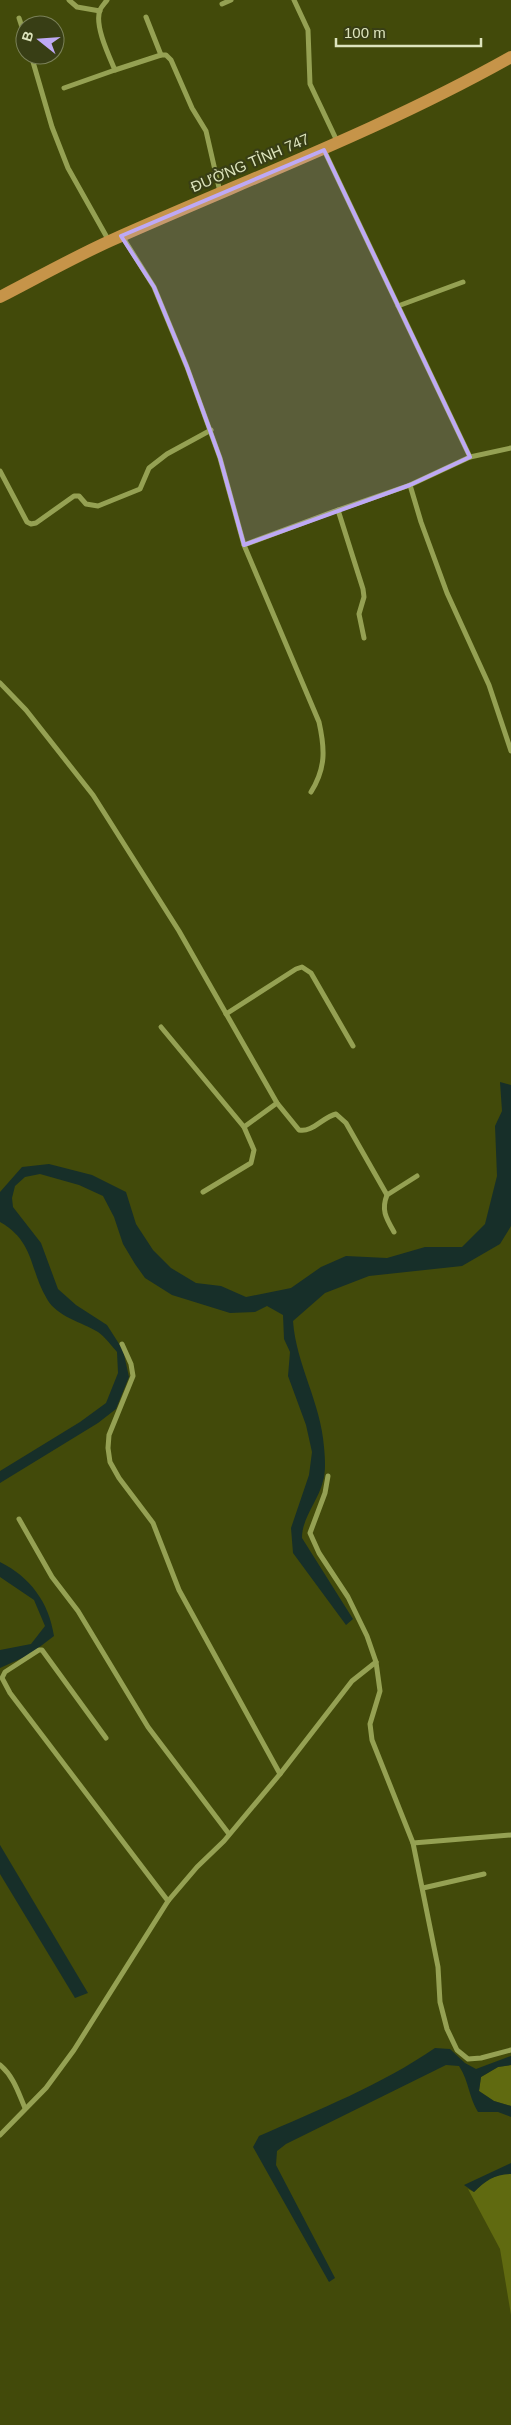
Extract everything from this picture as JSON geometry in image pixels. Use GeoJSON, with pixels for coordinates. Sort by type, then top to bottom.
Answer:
{"type":"FeatureCollection","features":[{"type":"Feature","properties":{"kind":"main road","name":"ĐƯỜNG TỈNH 747"},"geometry":{"type":"LineString","coordinates":[[0,297],[109,241],[338,144],[440,96],[511,57]]}},
{"type":"Feature","properties":{"kind":"street"},"geometry":{"type":"LineString","coordinates":[[69,0],[77,7],[100,11]]}},
{"type":"Feature","properties":{"kind":"street"},"geometry":{"type":"LineString","coordinates":[[107,0],[100,11],[99,20],[105,46],[115,70]]}},
{"type":"Feature","properties":{"kind":"street"},"geometry":{"type":"LineString","coordinates":[[222,4],[231,0]]}},
{"type":"Feature","properties":{"kind":"street"},"geometry":{"type":"LineString","coordinates":[[294,0],[308,30],[310,84],[338,144]]}},
{"type":"Feature","properties":{"kind":"street"},"geometry":{"type":"LineString","coordinates":[[146,18],[161,55]]}},
{"type":"Feature","properties":{"kind":"street"},"geometry":{"type":"LineString","coordinates":[[64,88],[161,55],[166,55],[171,60],[192,108],[206,131],[220,193]]}},
{"type":"Feature","properties":{"kind":"street"},"geometry":{"type":"LineString","coordinates":[[34,65],[52,127],[68,168],[109,241]]}},
{"type":"Feature","properties":{"kind":"street"},"geometry":{"type":"LineString","coordinates":[[324,150],[470,457]]}},
{"type":"Feature","properties":{"kind":"street"},"geometry":{"type":"LineString","coordinates":[[121,236],[154,287],[211,430],[244,545],[319,722],[325,753],[324,764],[311,792]]}},
{"type":"Feature","properties":{"kind":"street"},"geometry":{"type":"LineString","coordinates":[[398,306],[463,282]]}},
{"type":"Feature","properties":{"kind":"street"},"geometry":{"type":"LineString","coordinates":[[0,471],[27,522],[31,524],[36,523],[74,496],[79,496],[86,504],[98,506],[140,489],[149,468],[167,454],[211,430]]}},
{"type":"Feature","properties":{"kind":"street"},"geometry":{"type":"LineString","coordinates":[[244,545],[410,485],[470,457],[511,448]]}},
{"type":"Feature","properties":{"kind":"street"},"geometry":{"type":"LineString","coordinates":[[410,485],[421,522],[448,593],[489,685],[511,751]]}},
{"type":"Feature","properties":{"kind":"street"},"geometry":{"type":"LineString","coordinates":[[338,510],[363,589],[364,597],[359,614],[364,638]]}},
{"type":"Feature","properties":{"kind":"street"},"geometry":{"type":"LineString","coordinates":[[0,683],[26,710],[94,795],[178,931],[277,1103],[298,1130],[304,1131],[331,1115],[340,1116],[387,1195]]}},
{"type":"Feature","properties":{"kind":"street"},"geometry":{"type":"LineString","coordinates":[[226,1014],[302,967],[311,973],[353,1046]]}},
{"type":"Feature","properties":{"kind":"street"},"geometry":{"type":"LineString","coordinates":[[161,1027],[244,1127],[254,1150],[251,1163],[203,1192]]}},
{"type":"Feature","properties":{"kind":"street"},"geometry":{"type":"LineString","coordinates":[[244,1127],[277,1103]]}},
{"type":"Feature","properties":{"kind":"street"},"geometry":{"type":"LineString","coordinates":[[394,1232],[384,1214],[384,1203],[387,1195],[417,1176]]}},
{"type":"Feature","properties":{"kind":"street"},"geometry":{"type":"LineString","coordinates":[[122,1344],[131,1364],[133,1376],[109,1435],[110,1462],[119,1478],[153,1524],[179,1590],[280,1774]]}},
{"type":"Feature","properties":{"kind":"street"},"geometry":{"type":"LineString","coordinates":[[328,1476],[325,1492],[310,1533],[318,1554],[348,1597],[367,1636],[376,1662],[380,1692],[370,1724],[372,1740],[413,1843],[438,1966],[440,2002],[447,2029],[458,2050],[468,2059],[481,2058],[511,2050]]}},
{"type":"Feature","properties":{"kind":"street"},"geometry":{"type":"LineString","coordinates":[[20,1519],[52,1576],[78,1611],[148,1727],[230,1834]]}},
{"type":"Feature","properties":{"kind":"street"},"geometry":{"type":"LineString","coordinates":[[106,1738],[42,1650],[39,1650],[6,1672],[2,1678],[10,1693],[168,1901]]}},
{"type":"Feature","properties":{"kind":"street"},"geometry":{"type":"LineString","coordinates":[[0,2135],[46,2088],[74,2050],[168,1901],[230,1834],[280,1774],[352,1681],[376,1662]]}},
{"type":"Feature","properties":{"kind":"street"},"geometry":{"type":"LineString","coordinates":[[413,1843],[511,1835]]}},
{"type":"Feature","properties":{"kind":"street"},"geometry":{"type":"LineString","coordinates":[[423,1888],[484,1874]]}},
{"type":"Feature","properties":{"kind":"street"},"geometry":{"type":"LineString","coordinates":[[0,2065],[8,2072],[14,2082],[25,2108]]}},
{"type":"Feature","properties":{"kind":"highlighted area"},"geometry":{"type":"Polygon","coordinates":[[[324,150],[470,457],[410,485],[244,545],[220,458],[187,367],[154,287],[121,236],[324,150]]]}},
{"type":"Feature","properties":{"kind":"green space"},"geometry":{"type":"Polygon","coordinates":[[[511,2065],[511,2106],[494,2101],[479,2091],[481,2077],[498,2067],[511,2065]]]}},
{"type":"Feature","properties":{"kind":"green space"},"geometry":{"type":"Polygon","coordinates":[[[502,2174],[511,2174],[511,2315],[500,2249],[468,2189],[474,2192],[486,2180],[502,2174]]]}},
{"type":"Feature","properties":{"kind":"water"},"geometry":{"type":"Polygon","coordinates":[[[500,1082],[511,1085],[511,1226],[500,1244],[462,1266],[369,1276],[325,1293],[293,1321],[299,1353],[322,1431],[325,1460],[325,1473],[321,1489],[307,1516],[302,1538],[353,1619],[346,1625],[293,1553],[291,1528],[309,1475],[312,1452],[306,1425],[288,1376],[290,1352],[284,1339],[283,1315],[267,1306],[255,1312],[230,1313],[172,1295],[145,1278],[135,1264],[123,1244],[114,1217],[103,1196],[79,1185],[40,1174],[25,1177],[15,1186],[12,1198],[13,1207],[41,1243],[58,1289],[76,1305],[107,1325],[123,1350],[129,1377],[116,1409],[98,1423],[0,1483],[0,1471],[80,1422],[106,1403],[118,1373],[117,1352],[98,1332],[63,1315],[51,1305],[41,1288],[26,1247],[20,1238],[0,1222],[0,1192],[22,1167],[49,1164],[92,1175],[126,1192],[136,1224],[153,1250],[171,1268],[196,1283],[221,1286],[246,1297],[291,1288],[321,1267],[346,1256],[387,1258],[425,1247],[462,1247],[485,1224],[497,1176],[495,1126],[502,1111],[500,1082]]]}},
{"type":"Feature","properties":{"kind":"water"},"geometry":{"type":"Polygon","coordinates":[[[0,1562],[20,1575],[36,1592],[48,1612],[54,1636],[29,1655],[0,1668],[0,1650],[31,1644],[45,1626],[34,1600],[0,1577],[0,1562]]]}},
{"type":"Feature","properties":{"kind":"water"},"geometry":{"type":"Polygon","coordinates":[[[0,1845],[88,1993],[75,1998],[0,1874],[0,1845]]]}},
{"type":"Feature","properties":{"kind":"water"},"geometry":{"type":"Polygon","coordinates":[[[435,2048],[450,2049],[465,2063],[476,2069],[511,2056],[511,2065],[498,2067],[481,2077],[479,2091],[494,2101],[511,2106],[511,2117],[498,2112],[478,2112],[459,2066],[446,2065],[286,2144],[277,2151],[276,2165],[335,2278],[329,2282],[253,2147],[259,2136],[393,2074],[435,2048]]]}},
{"type":"Feature","properties":{"kind":"water"},"geometry":{"type":"Polygon","coordinates":[[[511,2163],[511,2174],[500,2175],[491,2179],[474,2192],[464,2185],[511,2163]]]}}]}
